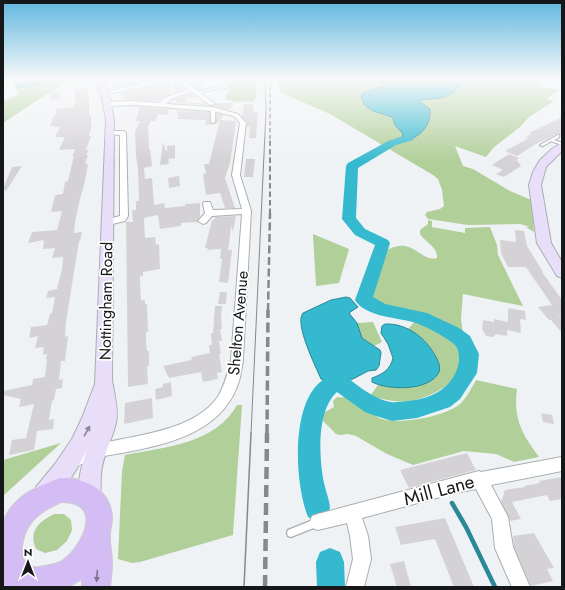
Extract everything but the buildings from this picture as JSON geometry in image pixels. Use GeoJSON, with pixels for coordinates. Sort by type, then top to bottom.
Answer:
{"type":"FeatureCollection","features":[{"type":"Feature","properties":{"kind":"main road"},"geometry":{"type":"LineString","coordinates":[[96,587],[98,562],[97,537],[100,521],[98,507],[90,497],[77,490],[60,490],[22,512],[12,529],[6,545],[7,561],[13,573],[28,583],[69,572],[86,556],[97,537]]}},
{"type":"Feature","properties":{"kind":"street","name":"Nottingham Road"},"geometry":{"type":"LineString","coordinates":[[90,497],[90,474],[107,422],[107,404],[104,380],[110,133],[108,107]]}},
{"type":"Feature","properties":{"kind":"street","name":"Shelton Avenue"},"geometry":{"type":"LineString","coordinates":[[175,107],[198,109],[204,107]]}},
{"type":"Feature","properties":{"kind":"street","name":"Shelton Avenue"},"geometry":{"type":"LineString","coordinates":[[65,468],[89,451],[159,439],[182,432],[200,422],[210,414],[221,402],[234,377],[237,360],[247,211],[236,175],[243,123],[236,115],[219,107]]}},
{"type":"Feature","properties":{"kind":"street"},"geometry":{"type":"LineString","coordinates":[[558,141],[542,163],[536,175],[535,185],[544,243],[562,273]]}},
{"type":"Feature","properties":{"kind":"street"},"geometry":{"type":"LineString","coordinates":[[206,213],[247,211]]}},
{"type":"Feature","properties":{"kind":"street","name":"Nottingham Road"},"geometry":{"type":"LineString","coordinates":[[22,512],[65,468],[91,423],[104,380]]}},
{"type":"Feature","properties":{"kind":"street","name":"Mill Lane"},"geometry":{"type":"LineString","coordinates":[[318,522],[479,479],[562,464]]}},
{"type":"Feature","properties":{"kind":"street"},"geometry":{"type":"LineString","coordinates":[[479,479],[500,517],[504,548],[521,587]]}},
{"type":"Feature","properties":{"kind":"street"},"geometry":{"type":"LineString","coordinates":[[352,513],[359,536],[362,559],[355,587]]}},
{"type":"Feature","properties":{"kind":"lane"},"geometry":{"type":"LineString","coordinates":[[212,107],[213,122]]}},
{"type":"Feature","properties":{"kind":"lane"},"geometry":{"type":"LineString","coordinates":[[542,145],[558,141]]}},
{"type":"Feature","properties":{"kind":"lane"},"geometry":{"type":"LineString","coordinates":[[291,533],[318,522]]}},
{"type":"Feature","properties":{"kind":"green space"},"geometry":{"type":"Polygon","coordinates":[[[3,107],[28,107],[3,123],[3,107]]]}},
{"type":"Feature","properties":{"kind":"green space"},"geometry":{"type":"Polygon","coordinates":[[[313,107],[545,107],[529,117],[520,127],[493,148],[486,157],[455,146],[463,166],[473,169],[510,191],[536,202],[533,222],[534,232],[526,227],[530,227],[520,224],[468,225],[428,219],[425,215],[427,212],[440,209],[444,206],[442,190],[438,179],[330,114],[313,107]]]}},
{"type":"Feature","properties":{"kind":"green space"},"geometry":{"type":"Polygon","coordinates":[[[428,220],[432,221],[432,227],[465,233],[465,228],[490,227],[497,245],[498,255],[523,306],[463,294],[461,318],[463,334],[436,327],[408,314],[380,309],[371,304],[369,300],[370,290],[385,251],[397,246],[404,246],[409,247],[429,258],[437,258],[437,254],[433,248],[420,234],[420,230],[428,224],[428,220]]]}},
{"type":"Feature","properties":{"kind":"green space"},"geometry":{"type":"Polygon","coordinates":[[[313,234],[349,249],[339,283],[316,286],[313,234]]]}},
{"type":"Feature","properties":{"kind":"green space"},"geometry":{"type":"Polygon","coordinates":[[[415,321],[430,328],[450,334],[455,338],[462,348],[463,360],[461,368],[456,376],[443,388],[426,397],[410,401],[400,401],[370,396],[378,385],[427,382],[435,377],[439,371],[435,356],[429,346],[408,329],[415,321]]]}},
{"type":"Feature","properties":{"kind":"green space"},"geometry":{"type":"Polygon","coordinates":[[[373,322],[382,342],[374,346],[362,338],[357,323],[373,322]]]}},
{"type":"Feature","properties":{"kind":"green space"},"geometry":{"type":"Polygon","coordinates":[[[476,380],[517,389],[516,409],[520,426],[539,457],[514,462],[496,454],[464,451],[413,465],[387,454],[356,436],[336,434],[318,416],[334,407],[333,401],[337,397],[349,397],[353,398],[374,415],[382,419],[400,421],[423,418],[455,408],[465,398],[476,380]]]}},
{"type":"Feature","properties":{"kind":"green space"},"geometry":{"type":"Polygon","coordinates":[[[237,405],[242,405],[233,535],[140,562],[132,563],[118,559],[122,471],[125,455],[172,446],[188,442],[202,436],[216,428],[228,418],[237,405]]]}},
{"type":"Feature","properties":{"kind":"green space"},"geometry":{"type":"Polygon","coordinates":[[[61,443],[3,496],[3,460],[61,443]]]}},
{"type":"Feature","properties":{"kind":"green space"},"geometry":{"type":"Polygon","coordinates":[[[54,514],[64,514],[71,520],[72,530],[67,541],[57,550],[45,553],[36,549],[33,537],[34,532],[44,520],[54,514]]]}},
{"type":"Feature","properties":{"kind":"water"},"geometry":{"type":"Polygon","coordinates":[[[367,107],[427,107],[430,109],[430,116],[423,131],[403,142],[396,139],[402,137],[403,134],[395,125],[393,118],[367,107]]]}},
{"type":"Feature","properties":{"kind":"water"},"geometry":{"type":"Polygon","coordinates":[[[346,297],[350,298],[358,307],[349,313],[357,323],[362,338],[380,350],[379,366],[376,370],[368,371],[353,379],[333,381],[321,379],[303,336],[301,319],[303,313],[331,300],[346,297]]]}},
{"type":"Feature","properties":{"kind":"water"},"geometry":{"type":"Polygon","coordinates":[[[385,324],[393,324],[408,329],[427,344],[436,357],[440,370],[434,378],[426,383],[407,388],[387,387],[372,382],[372,378],[388,369],[393,358],[388,344],[381,333],[382,326],[385,324]]]}},
{"type":"Feature","properties":{"kind":"waterway"},"geometry":{"type":"LineString","coordinates":[[317,508],[310,471],[309,448],[316,408],[323,392],[326,389],[339,380],[346,388],[373,406],[392,412],[417,409],[443,401],[453,393],[467,373],[469,354],[463,341],[452,333],[421,318],[380,309],[364,300],[383,243],[360,232],[349,219],[352,166],[392,143],[409,138],[409,126]]}},
{"type":"Feature","properties":{"kind":"waterway"},"geometry":{"type":"LineString","coordinates":[[452,503],[466,527],[495,587]]}},
{"type":"Feature","properties":{"kind":"waterway"},"geometry":{"type":"LineString","coordinates":[[330,562],[331,587]]}},
{"type":"Feature","properties":{"kind":"tram line"},"geometry":{"type":"LineString","coordinates":[[251,434],[266,107]]}},
{"type":"Feature","properties":{"kind":"tram line"},"geometry":{"type":"LineString","coordinates":[[244,587],[251,433]]}},
{"type":"Feature","properties":{"kind":"railway"},"geometry":{"type":"LineString","coordinates":[[270,107],[270,213]]}},
{"type":"Feature","properties":{"kind":"railway"},"geometry":{"type":"LineString","coordinates":[[268,311],[270,213]]}},
{"type":"Feature","properties":{"kind":"railway"},"geometry":{"type":"LineString","coordinates":[[267,434],[268,310]]}},
{"type":"Feature","properties":{"kind":"railway"},"geometry":{"type":"LineString","coordinates":[[265,587],[267,433]]}}]}
